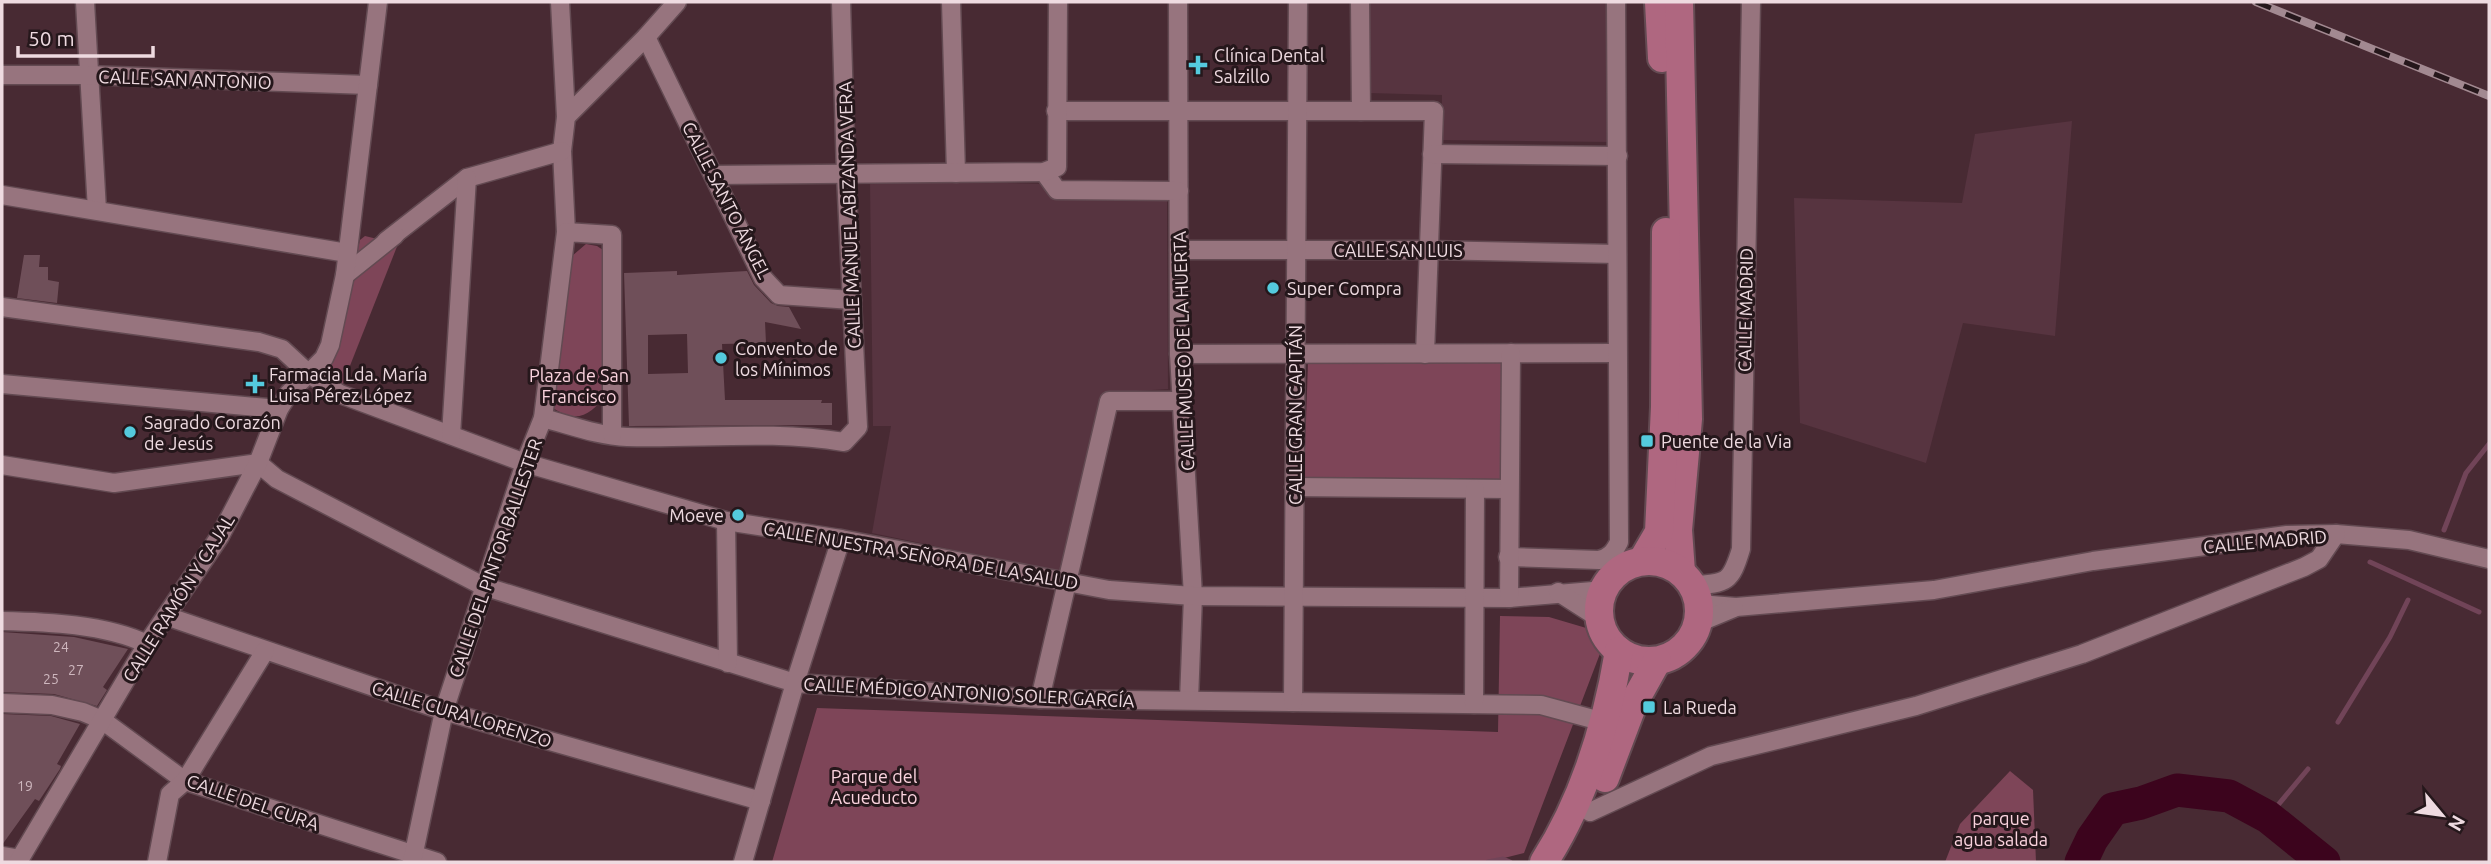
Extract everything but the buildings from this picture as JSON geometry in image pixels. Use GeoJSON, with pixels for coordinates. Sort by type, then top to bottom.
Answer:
{"type":"FeatureCollection","features":[{"type":"Feature","properties":{"kind":"main road"},"geometry":{"type":"LineString","coordinates":[[1642,561],[1659,532],[1665,407],[1666,132],[1659,2]]}},
{"type":"Feature","properties":{"kind":"main road"},"geometry":{"type":"LineString","coordinates":[[1679,2],[1688,419],[1678,530],[1693,596],[1690,640],[1675,654],[1657,661],[1638,660],[1619,651],[1606,638],[1600,619],[1600,600],[1608,582],[1623,568],[1642,561],[1661,562],[1693,596]]}},
{"type":"Feature","properties":{"kind":"main road"},"geometry":{"type":"LineString","coordinates":[[1544,862],[1570,814],[1591,763],[1611,699],[1619,651]]}},
{"type":"Feature","properties":{"kind":"main road"},"geometry":{"type":"LineString","coordinates":[[1564,862],[1590,812],[1633,704],[1657,661]]}},
{"type":"Feature","properties":{"kind":"street"},"geometry":{"type":"LineString","coordinates":[[85,2],[87,75],[97,210]]}},
{"type":"Feature","properties":{"kind":"street","name":"CALLE RAMÓN Y CAJAL"},"geometry":{"type":"LineString","coordinates":[[13,859],[102,720],[146,644],[220,536],[258,463],[279,409],[289,393],[324,358],[330,345],[345,275],[378,2]]}},
{"type":"Feature","properties":{"kind":"street","name":"CALLE DEL PINTOR BALLESTER"},"geometry":{"type":"LineString","coordinates":[[413,859],[444,710],[483,586],[542,418],[566,232],[562,151],[566,117],[559,2]]}},
{"type":"Feature","properties":{"kind":"street"},"geometry":{"type":"LineString","coordinates":[[566,117],[677,2]]}},
{"type":"Feature","properties":{"kind":"street","name":"CALLE MANUEL ABIZANDA VERA"},"geometry":{"type":"LineString","coordinates":[[612,435],[804,435],[844,442],[859,427],[846,174],[841,2]]}},
{"type":"Feature","properties":{"kind":"street"},"geometry":{"type":"LineString","coordinates":[[951,2],[956,173]]}},
{"type":"Feature","properties":{"kind":"street"},"geometry":{"type":"LineString","coordinates":[[1058,2],[1056,111],[1051,170],[1057,190],[1179,191]]}},
{"type":"Feature","properties":{"kind":"street","name":"CALLE MUSEO DE LA HUERTA"},"geometry":{"type":"LineString","coordinates":[[1178,2],[1179,354],[1193,596],[1189,700]]}},
{"type":"Feature","properties":{"kind":"street","name":"CALLE GRAN CAPITÁN"},"geometry":{"type":"LineString","coordinates":[[1293,702],[1298,2]]}},
{"type":"Feature","properties":{"kind":"street"},"geometry":{"type":"LineString","coordinates":[[1360,2],[1361,111]]}},
{"type":"Feature","properties":{"kind":"street"},"geometry":{"type":"LineString","coordinates":[[1508,557],[1600,560],[1608,558],[1619,542],[1615,2]]}},
{"type":"Feature","properties":{"kind":"street","name":"CALLE MADRID"},"geometry":{"type":"LineString","coordinates":[[1693,596],[1733,574],[1741,549],[1751,2]]}},
{"type":"Feature","properties":{"kind":"street","name":"CALLE SANTO ÁNGEL"},"geometry":{"type":"LineString","coordinates":[[646,37],[763,278],[779,295],[852,300]]}},
{"type":"Feature","properties":{"kind":"street","name":"CALLE SAN ANTONIO"},"geometry":{"type":"LineString","coordinates":[[2,75],[87,75],[368,85]]}},
{"type":"Feature","properties":{"kind":"street"},"geometry":{"type":"LineString","coordinates":[[1056,111],[1434,111],[1425,354]]}},
{"type":"Feature","properties":{"kind":"street"},"geometry":{"type":"LineString","coordinates":[[345,275],[467,178],[562,151]]}},
{"type":"Feature","properties":{"kind":"street"},"geometry":{"type":"LineString","coordinates":[[1432,154],[1618,156]]}},
{"type":"Feature","properties":{"kind":"street"},"geometry":{"type":"LineString","coordinates":[[714,175],[1051,170]]}},
{"type":"Feature","properties":{"kind":"street"},"geometry":{"type":"LineString","coordinates":[[451,435],[467,178]]}},
{"type":"Feature","properties":{"kind":"street"},"geometry":{"type":"LineString","coordinates":[[2,195],[347,253]]}},
{"type":"Feature","properties":{"kind":"street"},"geometry":{"type":"LineString","coordinates":[[542,418],[612,435],[612,235],[566,232]]}},
{"type":"Feature","properties":{"kind":"street","name":"CALLE SAN LUIS"},"geometry":{"type":"LineString","coordinates":[[1179,250],[1429,250],[1617,254]]}},
{"type":"Feature","properties":{"kind":"street","name":"CALLE NUESTRA SEÑORA DE LA SALUD"},"geometry":{"type":"LineString","coordinates":[[2,307],[259,341],[282,349],[309,374],[340,394],[525,463],[726,521],[841,539],[1109,590],[1193,596],[1474,598],[1605,590]]}},
{"type":"Feature","properties":{"kind":"street"},"geometry":{"type":"LineString","coordinates":[[1508,598],[1511,353]]}},
{"type":"Feature","properties":{"kind":"street"},"geometry":{"type":"LineString","coordinates":[[1179,354],[1617,353]]}},
{"type":"Feature","properties":{"kind":"street"},"geometry":{"type":"LineString","coordinates":[[2,384],[279,409]]}},
{"type":"Feature","properties":{"kind":"street"},"geometry":{"type":"LineString","coordinates":[[1040,699],[1109,401],[1182,401]]}},
{"type":"Feature","properties":{"kind":"street"},"geometry":{"type":"LineString","coordinates":[[2,465],[114,482],[258,463]]}},
{"type":"Feature","properties":{"kind":"street","name":"CALLE MÉDICO ANTONIO SOLER GARCÍA"},"geometry":{"type":"LineString","coordinates":[[258,463],[277,479],[483,586],[795,684],[1040,699],[1541,705],[1604,722]]}},
{"type":"Feature","properties":{"kind":"street"},"geometry":{"type":"LineString","coordinates":[[1294,487],[1509,489]]}},
{"type":"Feature","properties":{"kind":"street"},"geometry":{"type":"LineString","coordinates":[[1474,704],[1475,489]]}},
{"type":"Feature","properties":{"kind":"street"},"geometry":{"type":"LineString","coordinates":[[726,521],[728,663]]}},
{"type":"Feature","properties":{"kind":"street"},"geometry":{"type":"LineString","coordinates":[[1590,812],[1711,756],[1916,706],[2082,654],[2304,567],[2319,559],[2336,534]]}},
{"type":"Feature","properties":{"kind":"street","name":"CALLE MADRID"},"geometry":{"type":"LineString","coordinates":[[1693,596],[1736,607],[1934,590],[2093,561],[2287,535],[2336,534],[2409,540],[2489,559]]}},
{"type":"Feature","properties":{"kind":"street"},"geometry":{"type":"LineString","coordinates":[[743,862],[841,539]]}},
{"type":"Feature","properties":{"kind":"street"},"geometry":{"type":"LineString","coordinates":[[1558,592],[1600,619]]}},
{"type":"Feature","properties":{"kind":"street","name":"CALLE CURA LORENZO"},"geometry":{"type":"LineString","coordinates":[[166,616],[444,710],[761,801]]}},
{"type":"Feature","properties":{"kind":"street"},"geometry":{"type":"LineString","coordinates":[[2,621],[51,622],[130,636],[146,644]]}},
{"type":"Feature","properties":{"kind":"street"},"geometry":{"type":"LineString","coordinates":[[157,862],[170,794],[186,781],[265,650]]}},
{"type":"Feature","properties":{"kind":"street","name":"CALLE DEL CURA"},"geometry":{"type":"LineString","coordinates":[[2,703],[52,705],[83,712],[102,720],[186,781],[413,859],[437,862]]}},
{"type":"Feature","properties":{"kind":"shaded area"},"geometry":{"type":"Polygon","coordinates":[[[1370,2],[1607,2],[1612,142],[1442,140],[1442,95],[1369,93],[1370,2]]]}},
{"type":"Feature","properties":{"kind":"shaded area"},"geometry":{"type":"Polygon","coordinates":[[[2072,121],[2055,336],[1963,323],[1926,463],[1800,423],[1794,198],[1962,203],[1975,134],[2072,121]]]}},
{"type":"Feature","properties":{"kind":"shaded area"},"geometry":{"type":"Polygon","coordinates":[[[870,180],[1049,184],[1050,198],[1167,197],[1168,389],[1106,393],[1060,572],[872,533],[891,426],[873,426],[870,180]]]}},
{"type":"Feature","properties":{"kind":"green space"},"geometry":{"type":"Polygon","coordinates":[[[365,236],[398,244],[342,386],[329,369],[360,240],[365,236]]]}},
{"type":"Feature","properties":{"kind":"green space","name":"Plaza de San Francisco"},"geometry":{"type":"Polygon","coordinates":[[[586,244],[597,246],[606,252],[605,396],[592,410],[575,417],[558,411],[549,403],[572,256],[586,244]]]}},
{"type":"Feature","properties":{"kind":"green space"},"geometry":{"type":"Polygon","coordinates":[[[1507,361],[1504,479],[1304,477],[1308,363],[1507,361]]]}},
{"type":"Feature","properties":{"kind":"green space","name":"Parque del Acueducto"},"geometry":{"type":"Polygon","coordinates":[[[1500,616],[1549,617],[1593,630],[1601,651],[1524,853],[1488,862],[772,862],[817,708],[1498,732],[1500,616]]]}},
{"type":"Feature","properties":{"kind":"green space","name":"parque agua salada"},"geometry":{"type":"Polygon","coordinates":[[[2010,771],[2033,790],[2036,862],[1945,862],[1960,824],[2010,771]]]}},
{"type":"Feature","properties":{"kind":"waterway"},"geometry":{"type":"LineString","coordinates":[[2444,530],[2466,473],[2489,444]]}},
{"type":"Feature","properties":{"kind":"waterway"},"geometry":{"type":"LineString","coordinates":[[2370,562],[2479,612]]}},
{"type":"Feature","properties":{"kind":"waterway"},"geometry":{"type":"LineString","coordinates":[[2338,722],[2390,637],[2408,600]]}},
{"type":"Feature","properties":{"kind":"waterway"},"geometry":{"type":"LineString","coordinates":[[2268,817],[2308,769]]}},
{"type":"Feature","properties":{"kind":"waterway"},"geometry":{"type":"LineString","coordinates":[[2081,862],[2092,839],[2113,809],[2141,803],[2177,790],[2229,796],[2268,817],[2324,862]]}},
{"type":"Feature","properties":{"kind":"waterway"},"geometry":{"type":"LineString","coordinates":[[1488,862],[1503,859],[1510,862]]}},
{"type":"Feature","properties":{"kind":"railway"},"geometry":{"type":"LineString","coordinates":[[2256,2],[2489,96]]}},
{"type":"Feature","properties":{"kind":"place","name":"Clínica Dental Salzillo"},"geometry":{"type":"Point","coordinates":[1198,65]}},
{"type":"Feature","properties":{"kind":"place","name":"Super Compra"},"geometry":{"type":"Point","coordinates":[1273,288]}},
{"type":"Feature","properties":{"kind":"place","name":"Convento de los Mínimos"},"geometry":{"type":"Point","coordinates":[721,358]}},
{"type":"Feature","properties":{"kind":"place","name":"Farmacia Lda. María Luisa Pérez López"},"geometry":{"type":"Point","coordinates":[255,384]}},
{"type":"Feature","properties":{"kind":"place","name":"Sagrado Corazón de Jesús"},"geometry":{"type":"Point","coordinates":[130,432]}},
{"type":"Feature","properties":{"kind":"place","name":"Puente de la Via"},"geometry":{"type":"Point","coordinates":[1647,441]}},
{"type":"Feature","properties":{"kind":"place","name":"Moeve"},"geometry":{"type":"Point","coordinates":[738,515]}},
{"type":"Feature","properties":{"kind":"place","name":"La Rueda"},"geometry":{"type":"Point","coordinates":[1649,707]}}]}
